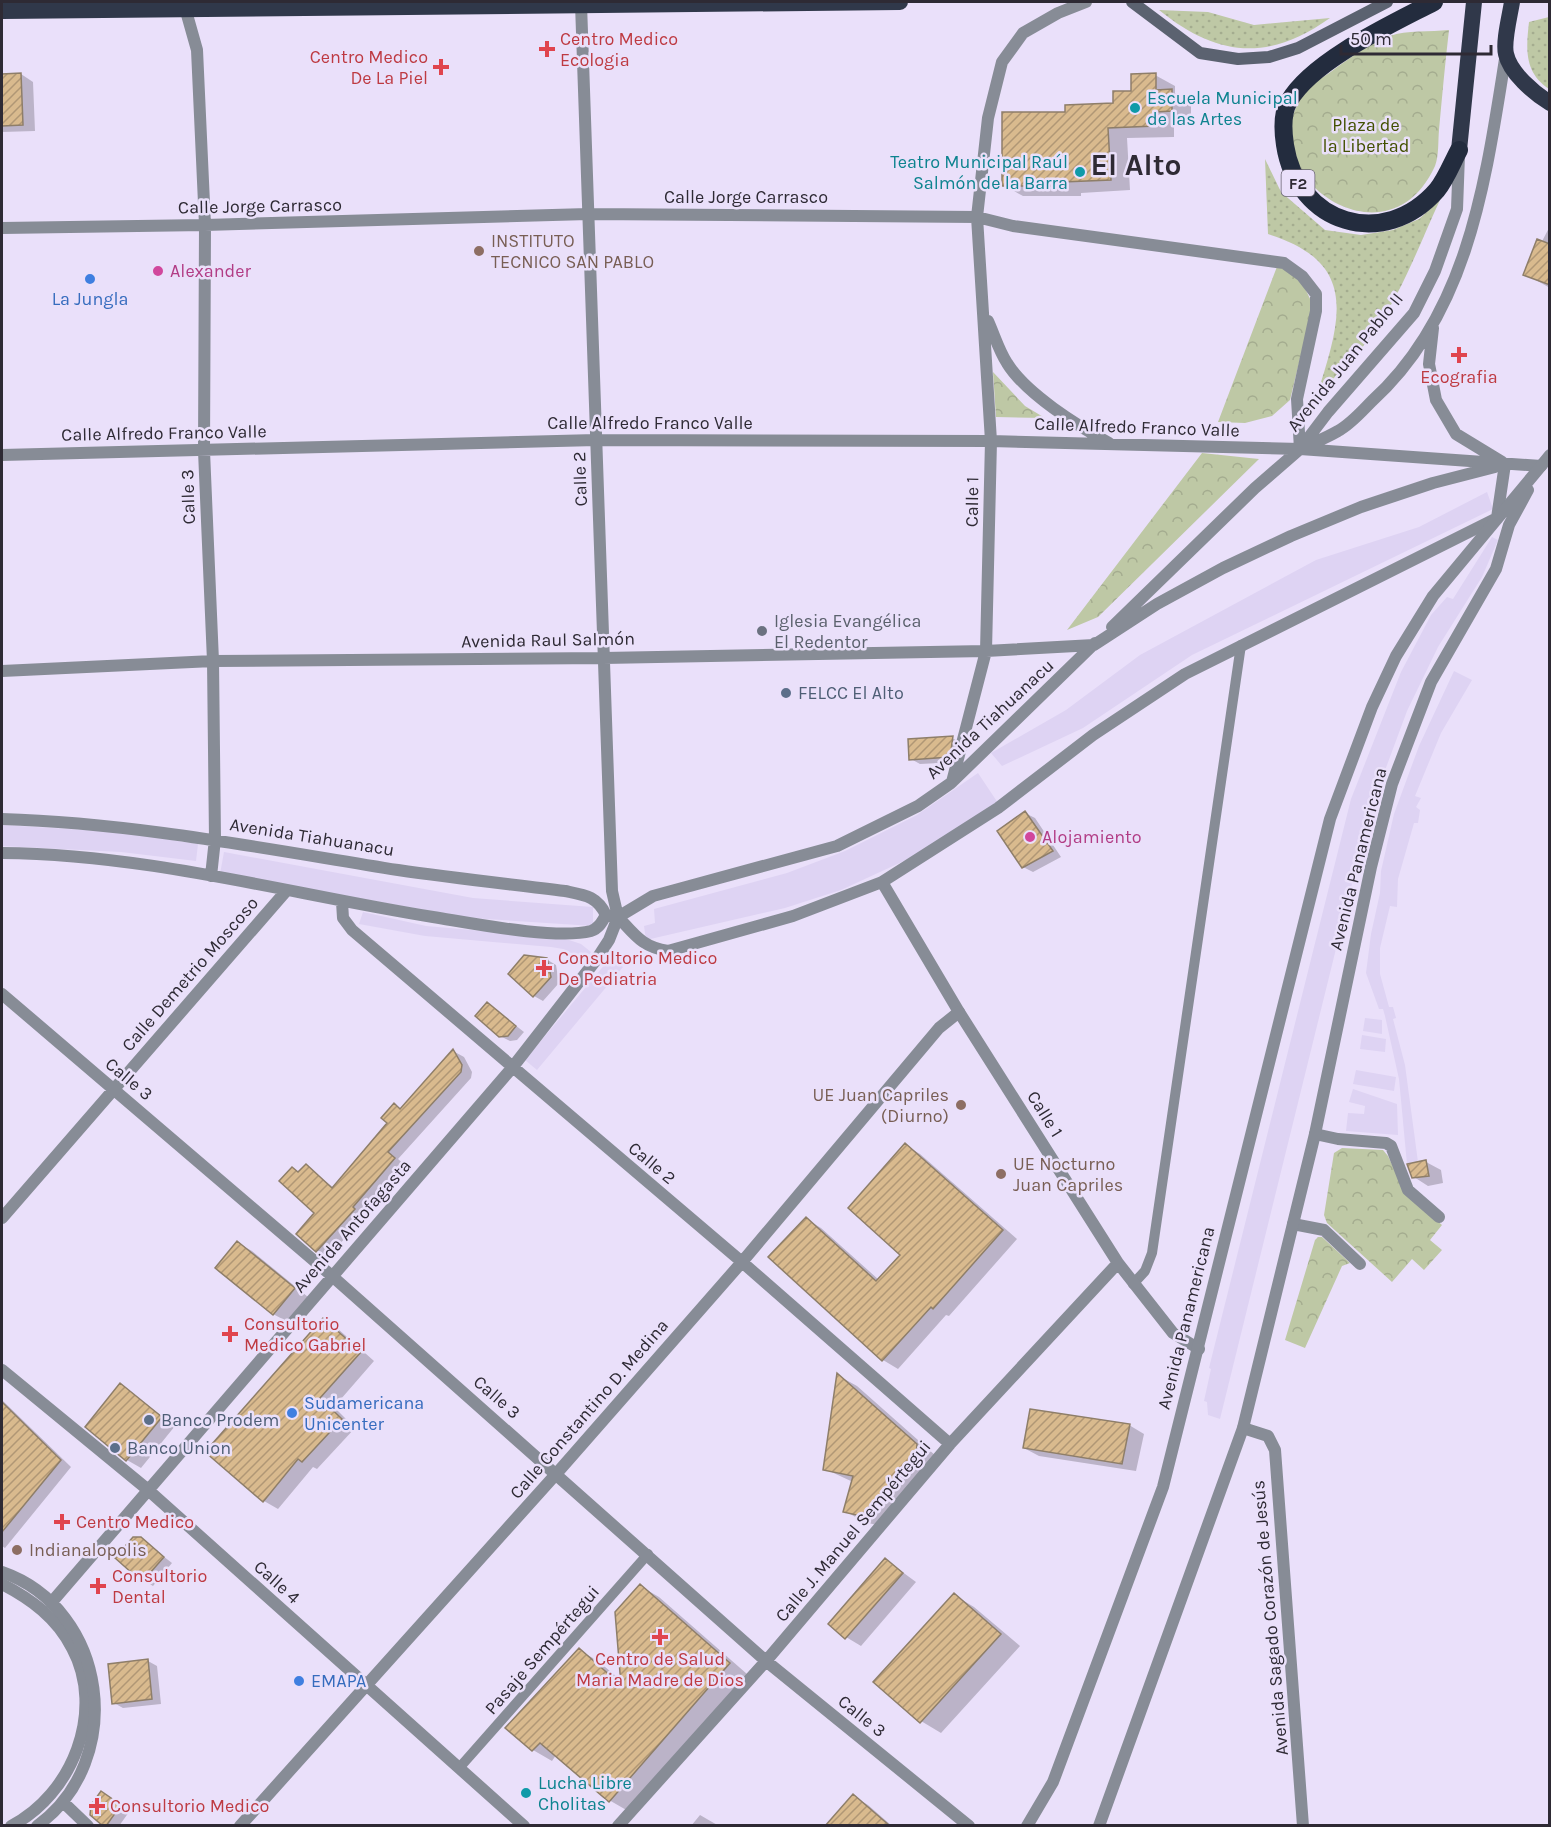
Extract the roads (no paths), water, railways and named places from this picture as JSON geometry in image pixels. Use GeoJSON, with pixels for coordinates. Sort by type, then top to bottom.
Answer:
{"type":"FeatureCollection","features":[{"type":"Feature","properties":{"kind":"highway"},"geometry":{"type":"LineString","coordinates":[[2,11],[185,5],[900,2]]}},
{"type":"Feature","properties":{"kind":"highway","name":"F2"},"geometry":{"type":"LineString","coordinates":[[1434,2],[1315,71],[1289,102],[1282,130],[1287,162],[1304,195],[1327,212],[1353,222],[1374,224],[1398,219],[1420,206],[1438,189],[1459,150]]}},
{"type":"Feature","properties":{"kind":"highway","name":"Avenida Juan Pablo II"},"geometry":{"type":"LineString","coordinates":[[1459,150],[1474,2]]}},
{"type":"Feature","properties":{"kind":"highway","name":"Avenida Juan Pablo II"},"geometry":{"type":"LineString","coordinates":[[1506,53],[1512,2]]}},
{"type":"Feature","properties":{"kind":"highway"},"geometry":{"type":"LineString","coordinates":[[1506,53],[1515,71],[1536,95],[1550,103]]}},
{"type":"Feature","properties":{"kind":"main road"},"geometry":{"type":"LineString","coordinates":[[1132,2],[1174,36],[1200,53],[1238,59],[1269,57],[1298,48],[1387,2]]}},
{"type":"Feature","properties":{"kind":"street","name":"Calle 1"},"geometry":{"type":"LineString","coordinates":[[951,783],[986,651],[991,441],[977,217],[988,118],[1002,62],[1023,33],[1058,13],[1086,2]]}},
{"type":"Feature","properties":{"kind":"street","name":"Calle 2"},"geometry":{"type":"LineString","coordinates":[[581,4],[612,916]]}},
{"type":"Feature","properties":{"kind":"street","name":"Calle 3"},"geometry":{"type":"LineString","coordinates":[[185,5],[197,50],[205,225],[204,451],[213,661],[215,839],[211,876]]}},
{"type":"Feature","properties":{"kind":"street","name":"Avenida Juan Pablo II"},"geometry":{"type":"LineString","coordinates":[[1300,450],[1340,430],[1385,390],[1417,351],[1433,324],[1463,263],[1481,195],[1506,53]]}},
{"type":"Feature","properties":{"kind":"street","name":"Avenida Juan Pablo II"},"geometry":{"type":"LineString","coordinates":[[1300,450],[1328,412],[1414,313],[1435,271],[1457,209],[1459,150]]}},
{"type":"Feature","properties":{"kind":"street","name":"Calle Jorge Carrasco"},"geometry":{"type":"LineString","coordinates":[[2,228],[205,225],[588,214],[977,217],[1013,226],[1284,262],[1302,276],[1316,294],[1316,311],[1296,399],[1296,425],[1300,450]]}},
{"type":"Feature","properties":{"kind":"street"},"geometry":{"type":"LineString","coordinates":[[984,312],[1007,364],[1036,393],[1076,425],[1113,445]]}},
{"type":"Feature","properties":{"kind":"street"},"geometry":{"type":"LineString","coordinates":[[1433,324],[1429,364],[1436,400],[1456,434],[1505,464]]}},
{"type":"Feature","properties":{"kind":"street","name":"Calle Alfredo Franco Valle"},"geometry":{"type":"LineString","coordinates":[[2,455],[596,440],[991,441],[1300,450],[1545,466]]}},
{"type":"Feature","properties":{"kind":"street","name":"Avenida Tiahuanacu"},"geometry":{"type":"LineString","coordinates":[[2,853],[113,860],[211,876],[342,902],[503,928],[560,933],[592,931],[612,916],[653,896],[837,846],[901,816],[951,783],[1255,488],[1300,450]]}},
{"type":"Feature","properties":{"kind":"street"},"geometry":{"type":"LineString","coordinates":[[1545,466],[1550,454]]}},
{"type":"Feature","properties":{"kind":"street"},"geometry":{"type":"LineString","coordinates":[[612,916],[643,944],[652,949],[668,951],[793,916],[882,882],[998,808],[1141,701],[1185,674],[1497,518],[1505,464]]}},
{"type":"Feature","properties":{"kind":"street"},"geometry":{"type":"LineString","coordinates":[[1094,645],[1176,594],[1291,536],[1412,490],[1505,464]]}},
{"type":"Feature","properties":{"kind":"street","name":"Avenida Panamericana"},"geometry":{"type":"LineString","coordinates":[[1027,1826],[1053,1782],[1163,1487],[1330,819],[1372,707],[1396,656],[1433,597],[1497,518],[1545,466]]}},
{"type":"Feature","properties":{"kind":"street","name":"Avenida Panamericana"},"geometry":{"type":"LineString","coordinates":[[1100,1826],[1243,1428],[1315,1134],[1371,867],[1392,784],[1431,681],[1496,569],[1509,525],[1545,466]]}},
{"type":"Feature","properties":{"kind":"street","name":"Avenida Raul Salmón"},"geometry":{"type":"LineString","coordinates":[[2,671],[213,661],[604,658],[986,651],[1094,645]]}},
{"type":"Feature","properties":{"kind":"street","name":"Avenida Tiahuanacu"},"geometry":{"type":"LineString","coordinates":[[2,819],[62,821],[215,839],[401,870],[583,894],[591,896],[612,916]]}},
{"type":"Feature","properties":{"kind":"street","name":"Calle 1"},"geometry":{"type":"LineString","coordinates":[[882,882],[959,1012],[1118,1263],[1173,1333],[1199,1349]]}},
{"type":"Feature","properties":{"kind":"street","name":"Calle Demetrio Moscoso"},"geometry":{"type":"LineString","coordinates":[[2,1218],[287,890]]}},
{"type":"Feature","properties":{"kind":"street","name":"Calle 2"},"geometry":{"type":"LineString","coordinates":[[342,902],[344,918],[352,930],[742,1262],[950,1444]]}},
{"type":"Feature","properties":{"kind":"street","name":"Avenida Antofagasta"},"geometry":{"type":"LineString","coordinates":[[51,1603],[512,1068],[596,960],[609,940],[612,916]]}},
{"type":"Feature","properties":{"kind":"street","name":"Calle 3"},"geometry":{"type":"LineString","coordinates":[[2,994],[332,1276],[557,1473],[766,1661],[969,1826]]}},
{"type":"Feature","properties":{"kind":"street","name":"Calle Constantino D. Medina"},"geometry":{"type":"LineString","coordinates":[[240,1826],[557,1473],[742,1262],[939,1028],[959,1012]]}},
{"type":"Feature","properties":{"kind":"street"},"geometry":{"type":"LineString","coordinates":[[1315,1134],[1391,1146],[1408,1190],[1439,1217]]}},
{"type":"Feature","properties":{"kind":"street"},"geometry":{"type":"LineString","coordinates":[[1293,1224],[1324,1230],[1360,1264]]}},
{"type":"Feature","properties":{"kind":"street","name":"Calle J. Manuel Sempértegui"},"geometry":{"type":"LineString","coordinates":[[618,1826],[766,1661],[950,1444],[1118,1263]]}},
{"type":"Feature","properties":{"kind":"street","name":"Calle 4"},"geometry":{"type":"LineString","coordinates":[[2,1370],[147,1489],[524,1826]]}},
{"type":"Feature","properties":{"kind":"street","name":"Avenida Sagado Corazón de Jesús"},"geometry":{"type":"LineString","coordinates":[[1243,1428],[1268,1436],[1275,1450],[1303,1826]]}},
{"type":"Feature","properties":{"kind":"street"},"geometry":{"type":"LineString","coordinates":[[2,1572],[31,1586],[69,1623],[83,1647],[92,1673],[96,1700],[95,1727],[89,1754],[78,1779],[63,1802],[37,1826]]}},
{"type":"Feature","properties":{"kind":"street"},"geometry":{"type":"LineString","coordinates":[[2,1584],[23,1595],[61,1629],[73,1649],[85,1694],[84,1718],[72,1763],[59,1786],[43,1805],[11,1826]]}},
{"type":"Feature","properties":{"kind":"street"},"geometry":{"type":"LineString","coordinates":[[63,1802],[87,1826]]}},
{"type":"Feature","properties":{"kind":"lane"},"geometry":{"type":"LineString","coordinates":[[1134,1284],[1145,1271],[1152,1253],[1241,645]]}},
{"type":"Feature","properties":{"kind":"lane","name":"Pasaje Sempértegui"},"geometry":{"type":"LineString","coordinates":[[460,1767],[648,1554]]}},
{"type":"Feature","properties":{"kind":"place","name":"Centro Medico Ecologia"},"geometry":{"type":"Point","coordinates":[547,49]}},
{"type":"Feature","properties":{"kind":"place","name":"Centro Medico De La Piel"},"geometry":{"type":"Point","coordinates":[441,67]}},
{"type":"Feature","properties":{"kind":"place","name":"Escuela Municipal de las Artes"},"geometry":{"type":"Point","coordinates":[1135,108]}},
{"type":"Feature","properties":{"kind":"place","name":"Teatro Municipal Raúl Salmón de la Barra"},"geometry":{"type":"Point","coordinates":[1080,172]}},
{"type":"Feature","properties":{"kind":"place","name":"INSTITUTO TECNICO SAN PABLO"},"geometry":{"type":"Point","coordinates":[479,251]}},
{"type":"Feature","properties":{"kind":"place","name":"Alexander"},"geometry":{"type":"Point","coordinates":[158,271]}},
{"type":"Feature","properties":{"kind":"place","name":"La Jungla"},"geometry":{"type":"Point","coordinates":[90,279]}},
{"type":"Feature","properties":{"kind":"place","name":"Ecografia"},"geometry":{"type":"Point","coordinates":[1459,355]}},
{"type":"Feature","properties":{"kind":"place","name":"Iglesia Evangélica El Redentor"},"geometry":{"type":"Point","coordinates":[762,631]}},
{"type":"Feature","properties":{"kind":"place","name":"FELCC El Alto"},"geometry":{"type":"Point","coordinates":[786,693]}},
{"type":"Feature","properties":{"kind":"place","name":"Alojamiento"},"geometry":{"type":"Point","coordinates":[1030,837]}},
{"type":"Feature","properties":{"kind":"place","name":"Consultorio Medico De Pediatria"},"geometry":{"type":"Point","coordinates":[544,968]}},
{"type":"Feature","properties":{"kind":"place","name":"UE Juan Capriles (Diurno)"},"geometry":{"type":"Point","coordinates":[961,1105]}},
{"type":"Feature","properties":{"kind":"place","name":"UE Nocturno Juan Capriles"},"geometry":{"type":"Point","coordinates":[1001,1174]}},
{"type":"Feature","properties":{"kind":"place","name":"Consultorio Medico Gabriel"},"geometry":{"type":"Point","coordinates":[230,1334]}},
{"type":"Feature","properties":{"kind":"place","name":"Sudamericana Unicenter"},"geometry":{"type":"Point","coordinates":[292,1413]}},
{"type":"Feature","properties":{"kind":"place","name":"Banco Prodem"},"geometry":{"type":"Point","coordinates":[149,1420]}},
{"type":"Feature","properties":{"kind":"place","name":"Banco Union"},"geometry":{"type":"Point","coordinates":[115,1448]}},
{"type":"Feature","properties":{"kind":"place","name":"Centro Medico"},"geometry":{"type":"Point","coordinates":[62,1522]}},
{"type":"Feature","properties":{"kind":"place","name":"Indianalopolis"},"geometry":{"type":"Point","coordinates":[17,1550]}},
{"type":"Feature","properties":{"kind":"place","name":"Consultorio Dental"},"geometry":{"type":"Point","coordinates":[98,1586]}},
{"type":"Feature","properties":{"kind":"place","name":"Centro de Salud Maria Madre de Dios"},"geometry":{"type":"Point","coordinates":[660,1637]}},
{"type":"Feature","properties":{"kind":"place","name":"EMAPA"},"geometry":{"type":"Point","coordinates":[299,1681]}},
{"type":"Feature","properties":{"kind":"place","name":"Lucha Libre Cholitas"},"geometry":{"type":"Point","coordinates":[526,1793]}},
{"type":"Feature","properties":{"kind":"place","name":"Consultorio Medico"},"geometry":{"type":"Point","coordinates":[97,1806]}},
{"type":"Feature","properties":{"kind":"district","name":"El Alto"},"geometry":{"type":"Point","coordinates":[1136,165]}},
{"type":"Feature","properties":{"kind":"park label","name":"Plaza de la Libertad"},"geometry":{"type":"Point","coordinates":[1366,135]}}]}
